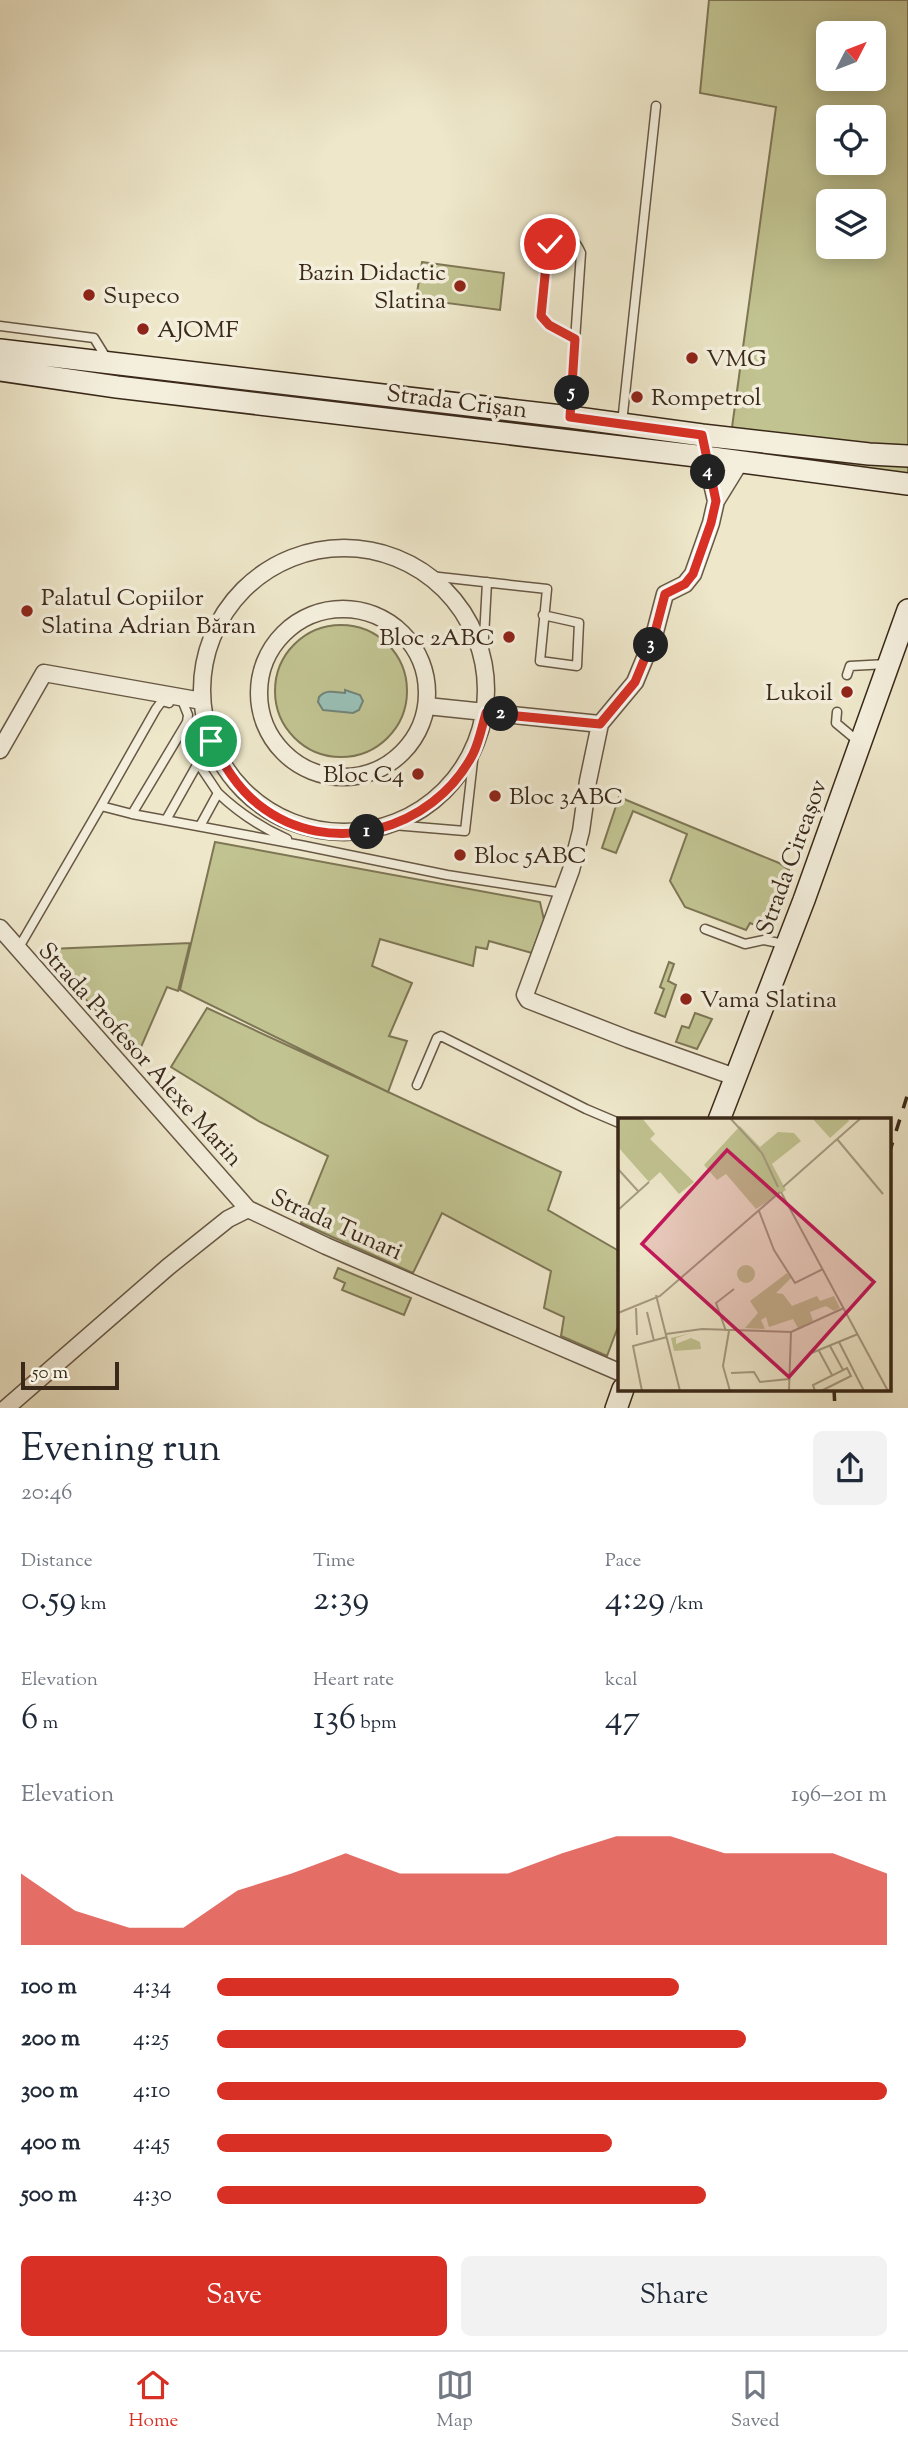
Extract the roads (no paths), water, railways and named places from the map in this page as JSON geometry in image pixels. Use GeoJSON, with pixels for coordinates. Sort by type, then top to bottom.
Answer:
{"type":"FeatureCollection","features":[{"type":"Feature","properties":{"kind":"main road","name":"Strada Crișan"},"geometry":{"type":"LineString","coordinates":[[0,350],[702,435],[908,456]]}},
{"type":"Feature","properties":{"kind":"main road","name":"Strada Crișan"},"geometry":{"type":"LineString","coordinates":[[0,370],[908,484]]}},
{"type":"Feature","properties":{"kind":"main road","name":"Strada Cireașov"},"geometry":{"type":"LineString","coordinates":[[720,1118],[787,945],[908,610]]}},
{"type":"Feature","properties":{"kind":"main road"},"geometry":{"type":"LineString","coordinates":[[616,1408],[622,1391]]}},
{"type":"Feature","properties":{"kind":"street"},"geometry":{"type":"LineString","coordinates":[[702,435],[716,501]]}},
{"type":"Feature","properties":{"kind":"street"},"geometry":{"type":"LineString","coordinates":[[734,1077],[628,1040],[528,1000],[525,995],[563,893],[581,831],[600,724],[635,682],[654,636],[665,594],[685,584],[693,574],[716,501],[740,462]]}},
{"type":"Feature","properties":{"kind":"street"},"geometry":{"type":"LineString","coordinates":[[348,547],[373,550],[403,560],[430,576],[464,612],[483,656],[487,684],[486,713],[474,752],[454,783],[426,808],[393,825],[364,832],[335,833],[295,825],[259,805],[230,776],[191,702],[212,635],[229,606],[251,581],[279,563],[311,551],[348,547]]}},
{"type":"Feature","properties":{"kind":"street"},"geometry":{"type":"LineString","coordinates":[[332,609],[357,610],[378,616],[397,628],[412,644],[422,663],[427,685],[427,706],[419,731],[405,752],[385,767],[361,776],[336,778],[312,773],[301,767],[291,761],[274,743],[262,721],[258,697],[260,672],[270,649],[286,629],[307,616],[320,612],[332,609]]}},
{"type":"Feature","properties":{"kind":"street"},"geometry":{"type":"LineString","coordinates":[[0,750],[44,673],[191,702]]}},
{"type":"Feature","properties":{"kind":"street"},"geometry":{"type":"LineString","coordinates":[[427,706],[600,724]]}},
{"type":"Feature","properties":{"kind":"street","name":"Strada Profesor Alexe Marin"},"geometry":{"type":"LineString","coordinates":[[0,928],[248,1209]]}},
{"type":"Feature","properties":{"kind":"street","name":"Strada Tunari"},"geometry":{"type":"LineString","coordinates":[[6,1408],[168,1267],[228,1219],[248,1209],[326,1246],[618,1372]]}},
{"type":"Feature","properties":{"kind":"lane"},"geometry":{"type":"LineString","coordinates":[[622,424],[656,106]]}},
{"type":"Feature","properties":{"kind":"lane"},"geometry":{"type":"LineString","coordinates":[[570,417],[581,253],[576,242],[560,236],[550,244],[547,255],[541,316],[549,325],[575,339]]}},
{"type":"Feature","properties":{"kind":"lane"},"geometry":{"type":"LineString","coordinates":[[0,326],[94,338],[109,363],[107,385]]}},
{"type":"Feature","properties":{"kind":"lane"},"geometry":{"type":"LineString","coordinates":[[430,576],[547,589],[543,615],[540,661],[577,666],[579,623],[543,615]]}},
{"type":"Feature","properties":{"kind":"lane"},"geometry":{"type":"LineString","coordinates":[[483,656],[486,582]]}},
{"type":"Feature","properties":{"kind":"lane"},"geometry":{"type":"LineString","coordinates":[[847,675],[850,666],[890,664]]}},
{"type":"Feature","properties":{"kind":"lane"},"geometry":{"type":"LineString","coordinates":[[18,949],[162,701],[191,702],[183,729],[132,814]]}},
{"type":"Feature","properties":{"kind":"lane"},"geometry":{"type":"LineString","coordinates":[[837,712],[836,723],[860,744]]}},
{"type":"Feature","properties":{"kind":"lane"},"geometry":{"type":"LineString","coordinates":[[183,729],[198,763],[218,793],[240,814],[266,830],[300,845]]}},
{"type":"Feature","properties":{"kind":"lane"},"geometry":{"type":"LineString","coordinates":[[393,825],[465,831],[474,752]]}},
{"type":"Feature","properties":{"kind":"lane"},"geometry":{"type":"LineString","coordinates":[[166,820],[198,763]]}},
{"type":"Feature","properties":{"kind":"lane"},"geometry":{"type":"LineString","coordinates":[[200,827],[218,793]]}},
{"type":"Feature","properties":{"kind":"lane"},"geometry":{"type":"LineString","coordinates":[[101,806],[447,875],[563,893]]}},
{"type":"Feature","properties":{"kind":"lane"},"geometry":{"type":"LineString","coordinates":[[705,929],[745,944],[764,940],[787,945]]}},
{"type":"Feature","properties":{"kind":"lane"},"geometry":{"type":"LineString","coordinates":[[417,1085],[437,1038],[441,1036],[618,1123]]}},
{"type":"Feature","properties":{"kind":"water"},"geometry":{"type":"Polygon","coordinates":[[[345,690],[360,695],[363,701],[359,710],[353,713],[323,710],[318,702],[322,694],[345,693],[345,690]]]}},
{"type":"Feature","properties":{"kind":"railway"},"geometry":{"type":"LineString","coordinates":[[890,1151],[908,1093]]}},
{"type":"Feature","properties":{"kind":"railway"},"geometry":{"type":"LineString","coordinates":[[834,1391],[835,1408]]}},
{"type":"Feature","properties":{"kind":"place","name":"Bazin Didactic Slatina"},"geometry":{"type":"Point","coordinates":[460,286]}},
{"type":"Feature","properties":{"kind":"place","name":"Supeco"},"geometry":{"type":"Point","coordinates":[89,295]}},
{"type":"Feature","properties":{"kind":"place","name":"AJOMF"},"geometry":{"type":"Point","coordinates":[143,329]}},
{"type":"Feature","properties":{"kind":"place","name":"VMG"},"geometry":{"type":"Point","coordinates":[692,358]}},
{"type":"Feature","properties":{"kind":"place","name":"Rompetrol"},"geometry":{"type":"Point","coordinates":[637,397]}},
{"type":"Feature","properties":{"kind":"place","name":"Palatul Copiilor Slatina Adrian Băran"},"geometry":{"type":"Point","coordinates":[27,611]}},
{"type":"Feature","properties":{"kind":"place","name":"Bloc 2ABC"},"geometry":{"type":"Point","coordinates":[509,637]}},
{"type":"Feature","properties":{"kind":"place","name":"Lukoil"},"geometry":{"type":"Point","coordinates":[847,692]}},
{"type":"Feature","properties":{"kind":"place","name":"Bloc C4"},"geometry":{"type":"Point","coordinates":[418,774]}},
{"type":"Feature","properties":{"kind":"place","name":"Bloc 3ABC"},"geometry":{"type":"Point","coordinates":[495,796]}},
{"type":"Feature","properties":{"kind":"place","name":"Bloc 5ABC"},"geometry":{"type":"Point","coordinates":[460,855]}},
{"type":"Feature","properties":{"kind":"place","name":"Vama Slatina"},"geometry":{"type":"Point","coordinates":[686,999]}}]}
